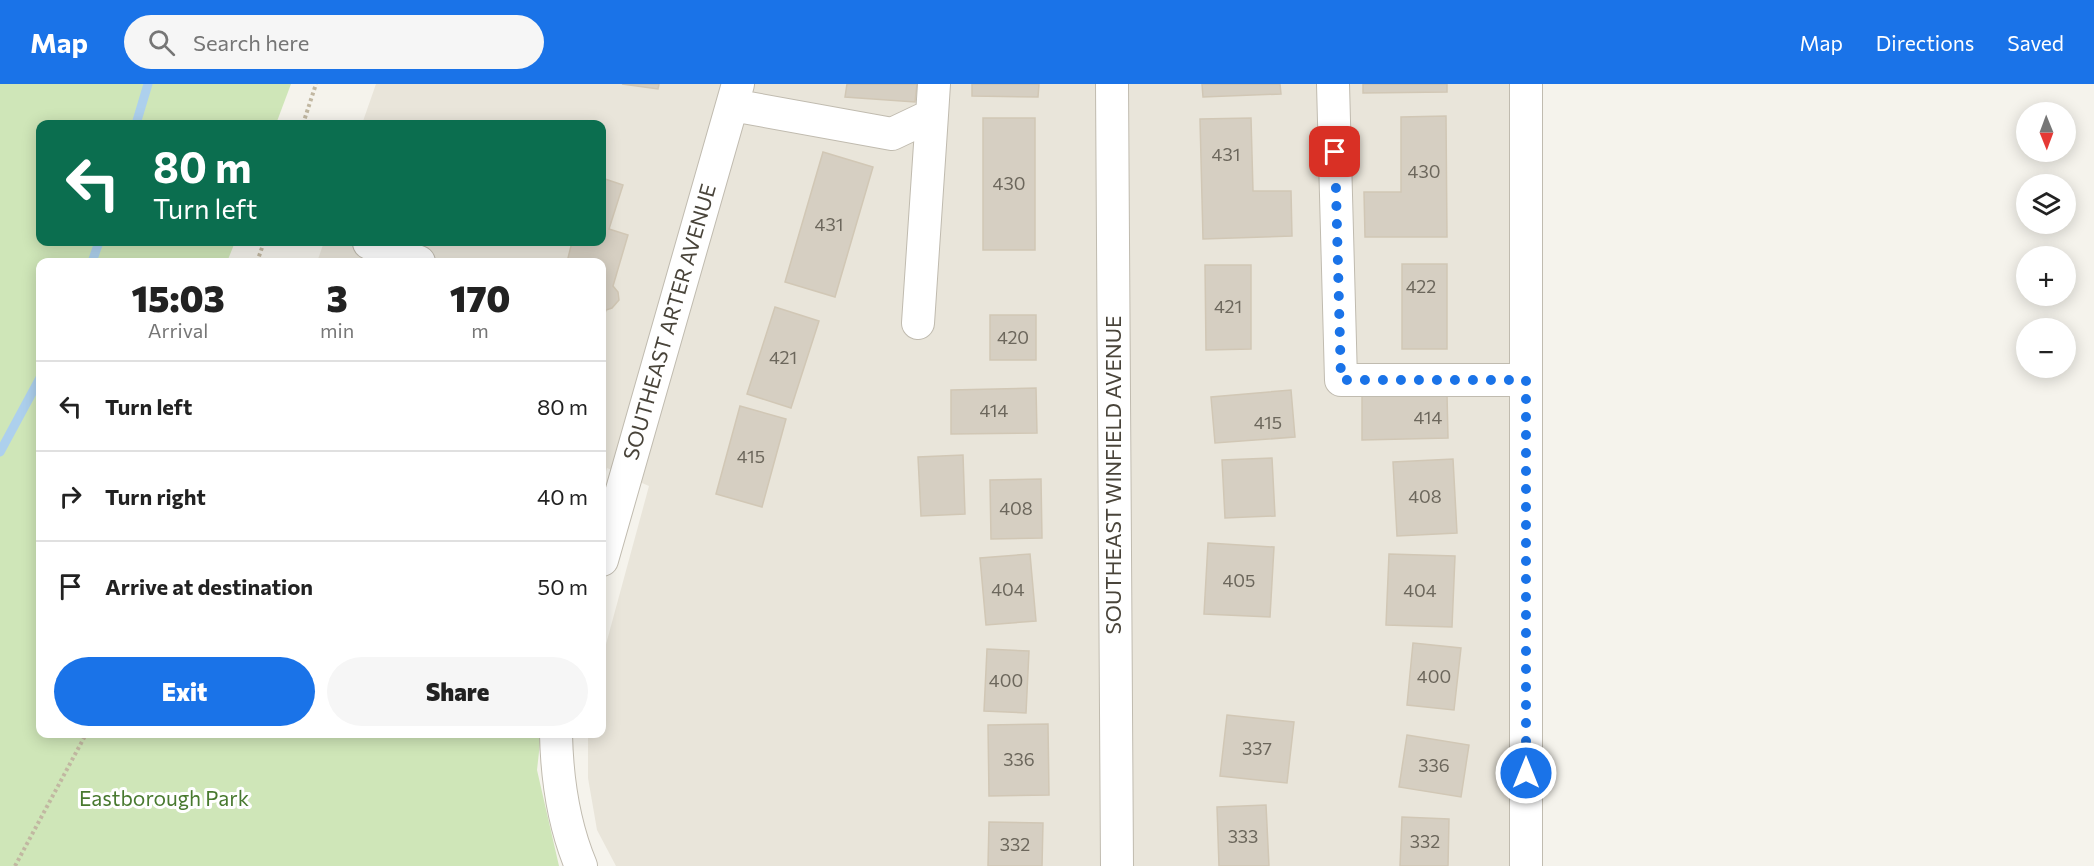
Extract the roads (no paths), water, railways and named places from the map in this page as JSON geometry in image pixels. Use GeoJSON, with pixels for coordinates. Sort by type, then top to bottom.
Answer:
{"type":"FeatureCollection","features":[{"type":"Feature","properties":{"kind":"street"},"geometry":{"type":"LineString","coordinates":[[918,323],[934,84]]}},
{"type":"Feature","properties":{"kind":"street","name":"SOUTHEAST WINFIELD AVENUE"},"geometry":{"type":"LineString","coordinates":[[1112,84],[1117,866]]}},
{"type":"Feature","properties":{"kind":"street"},"geometry":{"type":"LineString","coordinates":[[1332,84],[1341,380],[1526,380]]}},
{"type":"Feature","properties":{"kind":"street"},"geometry":{"type":"LineString","coordinates":[[1526,84],[1526,866]]}},
{"type":"Feature","properties":{"kind":"street"},"geometry":{"type":"LineString","coordinates":[[735,94],[892,134],[932,115]]}},
{"type":"Feature","properties":{"kind":"street","name":"SOUTHEAST ARTER AVENUE"},"geometry":{"type":"LineString","coordinates":[[606,534],[735,94]]}},
{"type":"Feature","properties":{"kind":"street"},"geometry":{"type":"LineString","coordinates":[[377,246],[408,258]]}},
{"type":"Feature","properties":{"kind":"street"},"geometry":{"type":"LineString","coordinates":[[556,738],[560,790],[565,819],[581,866]]}},
{"type":"Feature","properties":{"kind":"waterway"},"geometry":{"type":"LineString","coordinates":[[137,120],[148,84]]}},
{"type":"Feature","properties":{"kind":"waterway"},"geometry":{"type":"LineString","coordinates":[[93,258],[98,246]]}},
{"type":"Feature","properties":{"kind":"waterway"},"geometry":{"type":"LineString","coordinates":[[0,452],[36,385]]}},
{"type":"Feature","properties":{"kind":"park label","name":"Eastborough Park"},"geometry":{"type":"Point","coordinates":[164,799]}}]}
